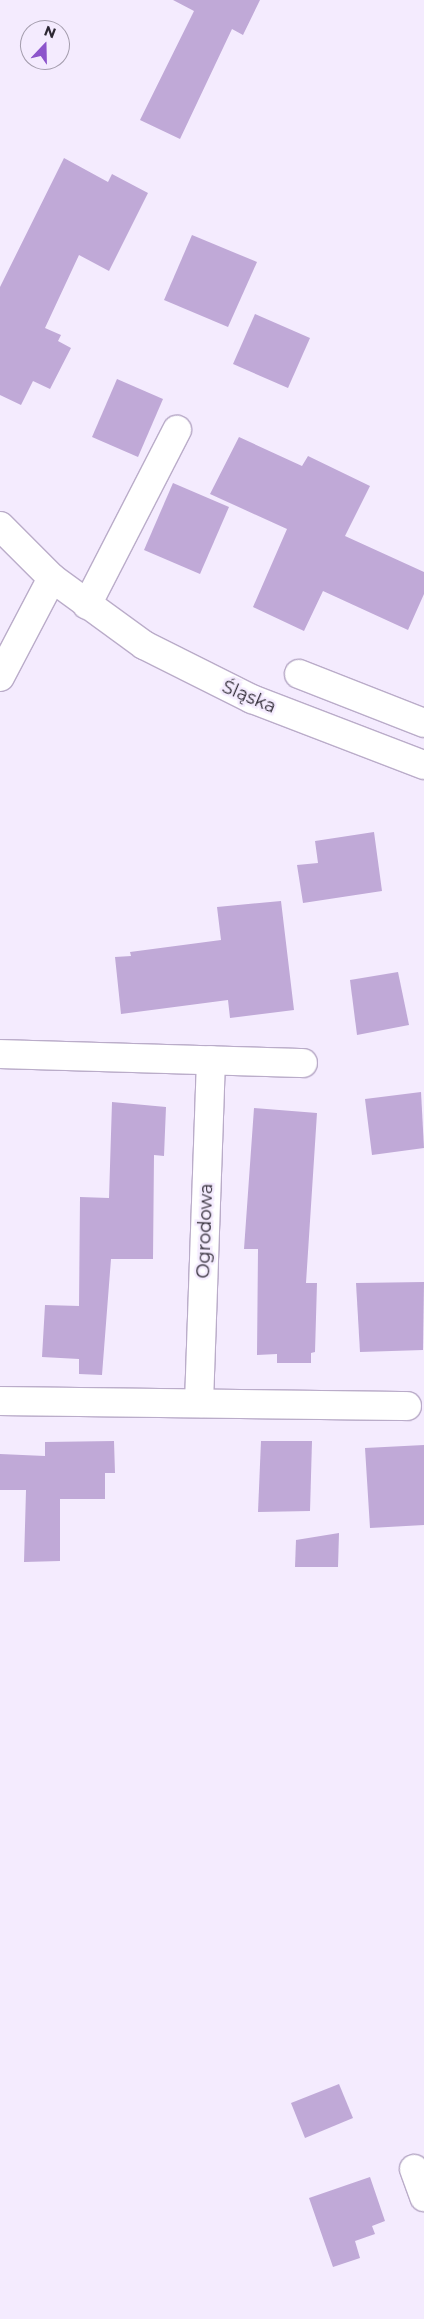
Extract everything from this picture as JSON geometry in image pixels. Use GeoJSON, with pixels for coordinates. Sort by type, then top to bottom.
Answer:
{"type":"FeatureCollection","features":[{"type":"Feature","properties":{"kind":"street"},"geometry":{"type":"LineString","coordinates":[[87,605],[178,430]]}},
{"type":"Feature","properties":{"kind":"street","name":"Śląska"},"geometry":{"type":"LineString","coordinates":[[0,526],[52,578],[128,636],[215,682],[424,765]]}},
{"type":"Feature","properties":{"kind":"street"},"geometry":{"type":"LineString","coordinates":[[0,677],[52,578]]}},
{"type":"Feature","properties":{"kind":"street"},"geometry":{"type":"LineString","coordinates":[[299,674],[424,723]]}},
{"type":"Feature","properties":{"kind":"street"},"geometry":{"type":"LineString","coordinates":[[0,1054],[303,1063]]}},
{"type":"Feature","properties":{"kind":"street","name":"Ogrodowa"},"geometry":{"type":"LineString","coordinates":[[199,1403],[210,1060]]}},
{"type":"Feature","properties":{"kind":"street"},"geometry":{"type":"LineString","coordinates":[[0,1401],[407,1406]]}},
{"type":"Feature","properties":{"kind":"street"},"geometry":{"type":"LineString","coordinates":[[414,2169],[424,2197]]}},
{"type":"Feature","properties":{"kind":"building"},"geometry":{"type":"Polygon","coordinates":[[[173,0],[260,0],[243,35],[232,29],[180,139],[140,120],[194,11],[173,0]]]}},
{"type":"Feature","properties":{"kind":"building"},"geometry":{"type":"Polygon","coordinates":[[[64,158],[108,182],[112,174],[148,193],[109,271],[79,255],[45,328],[61,335],[58,341],[71,348],[50,389],[33,381],[21,405],[0,395],[0,287],[64,158]]]}},
{"type":"Feature","properties":{"kind":"building"},"geometry":{"type":"Polygon","coordinates":[[[192,235],[257,262],[228,327],[164,300],[192,235]]]}},
{"type":"Feature","properties":{"kind":"building"},"geometry":{"type":"Polygon","coordinates":[[[255,314],[310,338],[288,388],[233,364],[255,314]]]}},
{"type":"Feature","properties":{"kind":"building"},"geometry":{"type":"Polygon","coordinates":[[[117,379],[163,399],[138,457],[92,437],[117,379]]]}},
{"type":"Feature","properties":{"kind":"building"},"geometry":{"type":"Polygon","coordinates":[[[239,437],[302,466],[308,456],[370,486],[345,536],[424,572],[424,594],[408,630],[323,591],[304,631],[253,607],[287,529],[210,494],[239,437]]]}},
{"type":"Feature","properties":{"kind":"building"},"geometry":{"type":"Polygon","coordinates":[[[173,483],[229,507],[200,574],[144,550],[173,483]]]}},
{"type":"Feature","properties":{"kind":"building"},"geometry":{"type":"Polygon","coordinates":[[[374,832],[382,891],[303,903],[297,865],[318,863],[315,841],[374,832]]]}},
{"type":"Feature","properties":{"kind":"building"},"geometry":{"type":"Polygon","coordinates":[[[281,901],[294,1010],[230,1018],[228,1000],[121,1014],[115,957],[131,956],[130,952],[221,940],[217,907],[281,901]]]}},
{"type":"Feature","properties":{"kind":"building"},"geometry":{"type":"Polygon","coordinates":[[[398,972],[409,1025],[357,1035],[350,980],[398,972]]]}},
{"type":"Feature","properties":{"kind":"building"},"geometry":{"type":"Polygon","coordinates":[[[421,1092],[424,1148],[372,1155],[365,1099],[421,1092]]]}},
{"type":"Feature","properties":{"kind":"building"},"geometry":{"type":"Polygon","coordinates":[[[112,1102],[166,1107],[164,1156],[154,1155],[153,1259],[111,1259],[102,1375],[79,1374],[79,1359],[42,1357],[45,1305],[79,1306],[80,1197],[109,1198],[112,1102]]]}},
{"type":"Feature","properties":{"kind":"building"},"geometry":{"type":"Polygon","coordinates":[[[254,1108],[317,1113],[306,1283],[317,1283],[315,1352],[311,1353],[311,1363],[277,1363],[277,1354],[257,1355],[258,1249],[244,1249],[254,1108]]]}},
{"type":"Feature","properties":{"kind":"building"},"geometry":{"type":"Polygon","coordinates":[[[424,1282],[423,1350],[360,1352],[356,1283],[424,1282]]]}},
{"type":"Feature","properties":{"kind":"building"},"geometry":{"type":"Polygon","coordinates":[[[114,1441],[115,1473],[105,1473],[105,1499],[60,1499],[60,1561],[24,1562],[26,1490],[0,1490],[0,1454],[45,1456],[45,1442],[114,1441]]]}},
{"type":"Feature","properties":{"kind":"building"},"geometry":{"type":"Polygon","coordinates":[[[261,1441],[312,1441],[310,1511],[258,1512],[261,1441]]]}},
{"type":"Feature","properties":{"kind":"building"},"geometry":{"type":"Polygon","coordinates":[[[424,1445],[424,1525],[370,1528],[365,1448],[424,1445]]]}},
{"type":"Feature","properties":{"kind":"building"},"geometry":{"type":"Polygon","coordinates":[[[339,1533],[338,1567],[295,1567],[296,1540],[339,1533]]]}},
{"type":"Feature","properties":{"kind":"building"},"geometry":{"type":"Polygon","coordinates":[[[339,2084],[353,2118],[305,2138],[291,2103],[339,2084]]]}},
{"type":"Feature","properties":{"kind":"building"},"geometry":{"type":"Polygon","coordinates":[[[370,2177],[385,2221],[372,2226],[375,2234],[355,2241],[360,2258],[333,2267],[309,2198],[370,2177]]]}}]}
